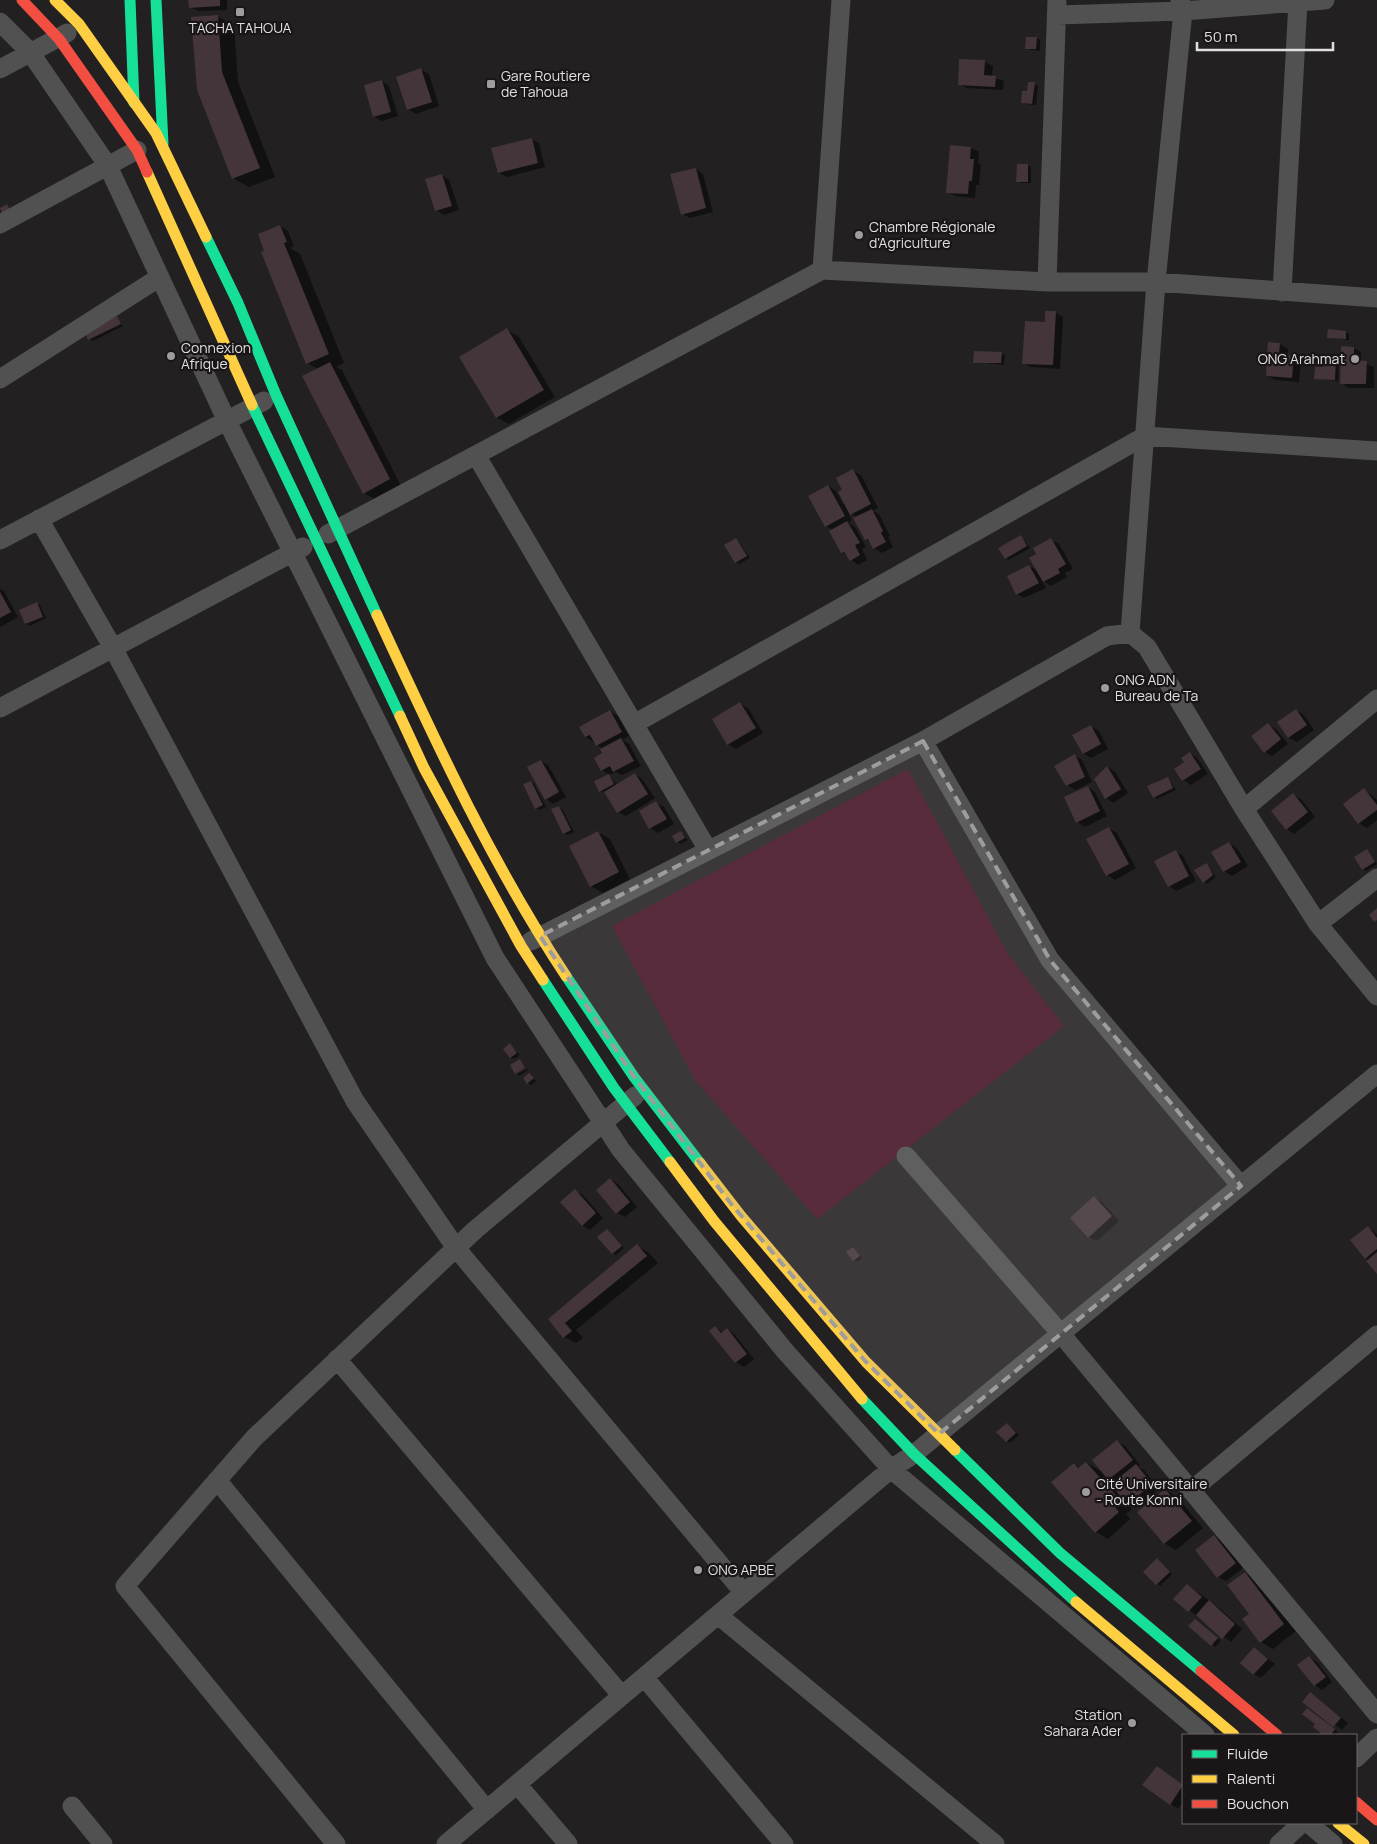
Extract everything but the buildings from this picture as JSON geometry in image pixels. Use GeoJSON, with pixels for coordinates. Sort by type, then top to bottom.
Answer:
{"type":"FeatureCollection","features":[{"type":"Feature","properties":{"kind":"main road"},"geometry":{"type":"LineString","coordinates":[[22,0],[59,39],[137,150],[254,406],[424,768],[521,946],[625,1103],[714,1221],[846,1382],[914,1454],[1045,1576],[1233,1734]]}},
{"type":"Feature","properties":{"kind":"main road"},"geometry":{"type":"LineString","coordinates":[[55,0],[79,24],[156,133],[238,303],[276,395],[336,529],[443,758],[540,936],[644,1089],[732,1206],[866,1362],[1060,1552],[1276,1734]]}},
{"type":"Feature","properties":{"kind":"main road"},"geometry":{"type":"LineString","coordinates":[[130,0],[137,150]]}},
{"type":"Feature","properties":{"kind":"main road"},"geometry":{"type":"LineString","coordinates":[[156,0],[163,148]]}},
{"type":"Feature","properties":{"kind":"main road"},"geometry":{"type":"LineString","coordinates":[[714,1221],[732,1206]]}},
{"type":"Feature","properties":{"kind":"main road"},"geometry":{"type":"LineString","coordinates":[[1357,1803],[1377,1820]]}},
{"type":"Feature","properties":{"kind":"main road"},"geometry":{"type":"LineString","coordinates":[[1339,1824],[1364,1844]]}},
{"type":"Feature","properties":{"kind":"street"},"geometry":{"type":"LineString","coordinates":[[822,270],[841,0]]}},
{"type":"Feature","properties":{"kind":"street"},"geometry":{"type":"LineString","coordinates":[[1047,282],[1057,7],[1182,6],[1324,0]]}},
{"type":"Feature","properties":{"kind":"street"},"geometry":{"type":"LineString","coordinates":[[1282,292],[1298,2]]}},
{"type":"Feature","properties":{"kind":"street"},"geometry":{"type":"LineString","coordinates":[[1130,633],[1156,282],[1182,6]]}},
{"type":"Feature","properties":{"kind":"street"},"geometry":{"type":"LineString","coordinates":[[0,22],[30,52],[108,166],[226,419],[495,958],[621,1150],[785,1352],[891,1469],[1204,1734]]}},
{"type":"Feature","properties":{"kind":"street"},"geometry":{"type":"LineString","coordinates":[[0,69],[30,52],[59,39],[79,24]]}},
{"type":"Feature","properties":{"kind":"street"},"geometry":{"type":"LineString","coordinates":[[0,224],[137,150]]}},
{"type":"Feature","properties":{"kind":"street"},"geometry":{"type":"LineString","coordinates":[[0,708],[822,270],[1047,282],[1156,282],[1377,298]]}},
{"type":"Feature","properties":{"kind":"street"},"geometry":{"type":"LineString","coordinates":[[0,379],[160,276]]}},
{"type":"Feature","properties":{"kind":"street"},"geometry":{"type":"LineString","coordinates":[[2,535],[39,519],[226,419],[276,395]]}},
{"type":"Feature","properties":{"kind":"street"},"geometry":{"type":"LineString","coordinates":[[634,724],[1145,436],[1377,452]]}},
{"type":"Feature","properties":{"kind":"street"},"geometry":{"type":"LineString","coordinates":[[476,455],[708,850]]}},
{"type":"Feature","properties":{"kind":"street"},"geometry":{"type":"LineString","coordinates":[[39,519],[112,648],[355,1101],[456,1248],[744,1593]]}},
{"type":"Feature","properties":{"kind":"street"},"geometry":{"type":"LineString","coordinates":[[521,946],[923,741],[1107,636],[1130,633],[1147,647],[1244,809],[1318,924],[1377,996]]}},
{"type":"Feature","properties":{"kind":"street"},"geometry":{"type":"LineString","coordinates":[[1244,809],[1377,699]]}},
{"type":"Feature","properties":{"kind":"street"},"geometry":{"type":"LineString","coordinates":[[923,741],[1050,960],[1241,1186]]}},
{"type":"Feature","properties":{"kind":"street"},"geometry":{"type":"LineString","coordinates":[[1318,924],[1377,878]]}},
{"type":"Feature","properties":{"kind":"street"},"geometry":{"type":"LineString","coordinates":[[446,1844],[891,1469],[939,1434],[1377,1074]]}},
{"type":"Feature","properties":{"kind":"street"},"geometry":{"type":"LineString","coordinates":[[336,1844],[125,1586],[255,1437],[456,1248],[602,1122],[644,1089]]}},
{"type":"Feature","properties":{"kind":"street"},"geometry":{"type":"LineString","coordinates":[[906,1156],[1062,1334],[1377,1714]]}},
{"type":"Feature","properties":{"kind":"street"},"geometry":{"type":"LineString","coordinates":[[1192,1490],[1377,1335]]}},
{"type":"Feature","properties":{"kind":"street"},"geometry":{"type":"LineString","coordinates":[[337,1359],[622,1696]]}},
{"type":"Feature","properties":{"kind":"street"},"geometry":{"type":"LineString","coordinates":[[217,1480],[487,1810]]}},
{"type":"Feature","properties":{"kind":"street"},"geometry":{"type":"LineString","coordinates":[[718,1615],[995,1844]]}},
{"type":"Feature","properties":{"kind":"street"},"geometry":{"type":"LineString","coordinates":[[644,1677],[784,1844]]}},
{"type":"Feature","properties":{"kind":"street"},"geometry":{"type":"LineString","coordinates":[[1357,1757],[1377,1738]]}},
{"type":"Feature","properties":{"kind":"street"},"geometry":{"type":"LineString","coordinates":[[517,1784],[568,1844]]}},
{"type":"Feature","properties":{"kind":"street"},"geometry":{"type":"LineString","coordinates":[[72,1806],[103,1844]]}},
{"type":"Feature","properties":{"kind":"street"},"geometry":{"type":"LineString","coordinates":[[1279,1844],[1301,1824]]}},
{"type":"Feature","properties":{"kind":"street"},"geometry":{"type":"LineString","coordinates":[[1309,1824],[1333,1844]]}},
{"type":"Feature","properties":{"kind":"highlighted area"},"geometry":{"type":"Polygon","coordinates":[[[923,741],[1050,960],[1241,1186],[939,1434],[866,1362],[732,1205],[634,1077],[540,936],[923,741]]]}},
{"type":"Feature","properties":{"kind":"shaded area"},"geometry":{"type":"Polygon","coordinates":[[[908,769],[1008,954],[1064,1026],[817,1219],[695,1080],[612,926],[908,769]]]}},
{"type":"Feature","properties":{"kind":"traffic: fast"},"geometry":{"type":"LineString","coordinates":[[130,0],[134,103]]}},
{"type":"Feature","properties":{"kind":"traffic: fast"},"geometry":{"type":"LineString","coordinates":[[156,0],[163,144]]}},
{"type":"Feature","properties":{"kind":"traffic: fast"},"geometry":{"type":"LineString","coordinates":[[206,237],[238,303],[276,395],[377,615]]}},
{"type":"Feature","properties":{"kind":"traffic: fast"},"geometry":{"type":"LineString","coordinates":[[252,405],[400,716]]}},
{"type":"Feature","properties":{"kind":"traffic: fast"},"geometry":{"type":"LineString","coordinates":[[566,976],[634,1077],[700,1163]]}},
{"type":"Feature","properties":{"kind":"traffic: fast"},"geometry":{"type":"LineString","coordinates":[[543,980],[614,1088],[670,1162]]}},
{"type":"Feature","properties":{"kind":"traffic: fast"},"geometry":{"type":"LineString","coordinates":[[862,1399],[914,1454],[1076,1602]]}},
{"type":"Feature","properties":{"kind":"traffic: fast"},"geometry":{"type":"LineString","coordinates":[[955,1450],[1060,1553],[1201,1671]]}},
{"type":"Feature","properties":{"kind":"traffic: slow"},"geometry":{"type":"LineString","coordinates":[[55,0],[79,24],[156,133],[206,237]]}},
{"type":"Feature","properties":{"kind":"traffic: slow"},"geometry":{"type":"LineString","coordinates":[[147,172],[252,405]]}},
{"type":"Feature","properties":{"kind":"traffic: slow"},"geometry":{"type":"LineString","coordinates":[[377,615],[488,845],[566,976]]}},
{"type":"Feature","properties":{"kind":"traffic: slow"},"geometry":{"type":"LineString","coordinates":[[400,716],[424,768],[521,946],[543,980]]}},
{"type":"Feature","properties":{"kind":"traffic: slow"},"geometry":{"type":"LineString","coordinates":[[670,1162],[714,1221],[862,1399]]}},
{"type":"Feature","properties":{"kind":"traffic: slow"},"geometry":{"type":"LineString","coordinates":[[700,1163],[741,1216],[866,1362],[955,1450]]}},
{"type":"Feature","properties":{"kind":"traffic: slow"},"geometry":{"type":"LineString","coordinates":[[1076,1602],[1233,1734]]}},
{"type":"Feature","properties":{"kind":"traffic: slow"},"geometry":{"type":"LineString","coordinates":[[1339,1824],[1364,1844]]}},
{"type":"Feature","properties":{"kind":"traffic: jam"},"geometry":{"type":"LineString","coordinates":[[22,0],[59,39],[137,150],[147,172]]}},
{"type":"Feature","properties":{"kind":"traffic: jam"},"geometry":{"type":"LineString","coordinates":[[1201,1671],[1276,1734]]}},
{"type":"Feature","properties":{"kind":"traffic: jam"},"geometry":{"type":"LineString","coordinates":[[1357,1803],[1377,1820]]}},
{"type":"Feature","properties":{"kind":"place","name":"TACHA TAHOUA"},"geometry":{"type":"Point","coordinates":[240,12]}},
{"type":"Feature","properties":{"kind":"place","name":"Gare Routiere de Tahoua"},"geometry":{"type":"Point","coordinates":[491,84]}},
{"type":"Feature","properties":{"kind":"place","name":"Chambre Régionale d'Agriculture"},"geometry":{"type":"Point","coordinates":[859,235]}},
{"type":"Feature","properties":{"kind":"place","name":"Connexion Afrique"},"geometry":{"type":"Point","coordinates":[171,356]}},
{"type":"Feature","properties":{"kind":"place","name":"ONG Arahmat"},"geometry":{"type":"Point","coordinates":[1355,359]}},
{"type":"Feature","properties":{"kind":"place","name":"ONG ADN Bureau de Ta"},"geometry":{"type":"Point","coordinates":[1105,688]}},
{"type":"Feature","properties":{"kind":"place","name":"Cité Universitaire - Route Konni"},"geometry":{"type":"Point","coordinates":[1086,1492]}},
{"type":"Feature","properties":{"kind":"place","name":"ONG APBE"},"geometry":{"type":"Point","coordinates":[698,1570]}},
{"type":"Feature","properties":{"kind":"place","name":"Station Sahara Ader"},"geometry":{"type":"Point","coordinates":[1132,1723]}}]}
